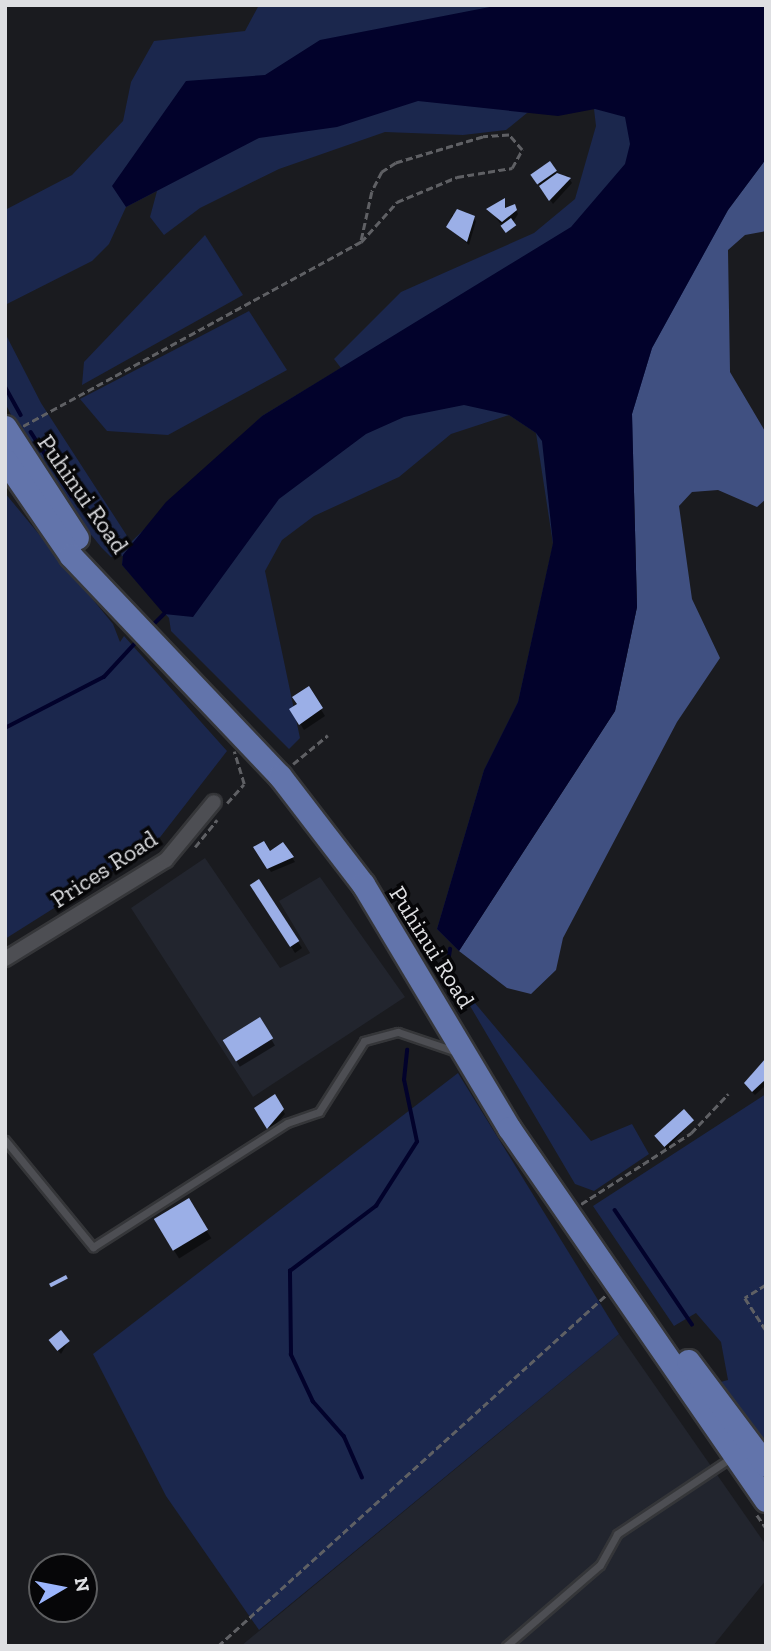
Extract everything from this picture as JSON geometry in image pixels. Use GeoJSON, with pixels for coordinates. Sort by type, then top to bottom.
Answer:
{"type":"FeatureCollection","features":[{"type":"Feature","properties":{"kind":"highway","name":"Puhinui Road"},"geometry":{"type":"LineString","coordinates":[[7,430],[85,549],[141,621],[315,819],[363,884],[472,1062],[615,1285],[766,1500]]}},
{"type":"Feature","properties":{"kind":"highway","name":"Puhinui Road"},"geometry":{"type":"LineString","coordinates":[[5,460],[71,556],[141,621]]}},
{"type":"Feature","properties":{"kind":"highway","name":"Puhinui Road"},"geometry":{"type":"LineString","coordinates":[[156,638],[290,766],[428,963],[576,1208],[766,1465]]}},
{"type":"Feature","properties":{"kind":"street","name":"Prices Road"},"geometry":{"type":"LineString","coordinates":[[5,960],[166,860],[220,803]]}},
{"type":"Feature","properties":{"kind":"lane"},"geometry":{"type":"LineString","coordinates":[[5,1140],[85,1245],[93,1247],[287,1123],[319,1112],[356,1049],[375,1035],[412,1035],[472,1062]]}},
{"type":"Feature","properties":{"kind":"lane"},"geometry":{"type":"LineString","coordinates":[[506,1646],[600,1565],[617,1534],[736,1455]]}},
{"type":"Feature","properties":{"kind":"path"},"geometry":{"type":"LineString","coordinates":[[7,430],[361,242],[397,202],[457,177],[512,168],[522,150],[509,135],[484,137],[396,163],[382,172],[372,192],[361,242]]}},
{"type":"Feature","properties":{"kind":"path"},"geometry":{"type":"LineString","coordinates":[[290,766],[328,735]]}},
{"type":"Feature","properties":{"kind":"path"},"geometry":{"type":"LineString","coordinates":[[220,803],[243,788],[235,749]]}},
{"type":"Feature","properties":{"kind":"path"},"geometry":{"type":"LineString","coordinates":[[237,767],[248,762]]}},
{"type":"Feature","properties":{"kind":"path"},"geometry":{"type":"LineString","coordinates":[[576,1208],[691,1133],[728,1094]]}},
{"type":"Feature","properties":{"kind":"path"},"geometry":{"type":"LineString","coordinates":[[218,1646],[615,1285]]}},
{"type":"Feature","properties":{"kind":"path"},"geometry":{"type":"LineString","coordinates":[[766,1285],[746,1298],[766,1330]]}},
{"type":"Feature","properties":{"kind":"shaded area"},"geometry":{"type":"Polygon","coordinates":[[[259,5],[766,5],[766,159],[728,210],[459,951],[437,929],[484,770],[518,702],[553,544],[536,433],[509,415],[451,434],[399,477],[314,516],[282,540],[265,571],[300,738],[289,749],[171,631],[169,618],[122,565],[123,556],[111,557],[101,547],[41,473],[5,403],[5,333],[41,403],[131,542],[262,416],[341,368],[334,359],[401,292],[534,233],[575,199],[596,126],[594,109],[527,113],[506,130],[463,135],[385,132],[279,169],[200,208],[164,235],[150,217],[157,191],[126,207],[109,244],[92,261],[5,305],[5,210],[72,175],[123,121],[131,82],[154,41],[245,31],[259,5]]]}},
{"type":"Feature","properties":{"kind":"shaded area"},"geometry":{"type":"Polygon","coordinates":[[[500,5],[766,5],[766,159],[728,210],[652,348],[632,414],[637,607],[615,711],[459,951],[437,929],[484,770],[518,702],[553,543],[542,441],[536,433],[509,415],[464,405],[404,417],[366,434],[279,499],[193,617],[164,614],[122,565],[123,555],[166,502],[262,416],[571,227],[625,164],[630,144],[625,117],[595,109],[558,116],[418,101],[337,127],[259,138],[126,207],[112,186],[186,81],[265,75],[320,40],[500,5]]]}},
{"type":"Feature","properties":{"kind":"shaded area"},"geometry":{"type":"Polygon","coordinates":[[[766,159],[766,231],[745,235],[728,250],[730,372],[766,433],[766,499],[757,507],[718,490],[692,492],[679,506],[692,599],[720,658],[677,722],[563,938],[556,970],[531,994],[507,988],[459,951],[615,711],[637,607],[632,414],[652,348],[728,210],[766,159]]]}},
{"type":"Feature","properties":{"kind":"shaded area"},"geometry":{"type":"Polygon","coordinates":[[[205,235],[243,295],[82,385],[84,362],[205,235]]]}},
{"type":"Feature","properties":{"kind":"shaded area"},"geometry":{"type":"Polygon","coordinates":[[[249,311],[287,370],[168,435],[107,431],[80,399],[249,311]]]}},
{"type":"Feature","properties":{"kind":"shaded area"},"geometry":{"type":"Polygon","coordinates":[[[5,493],[113,624],[120,642],[124,636],[227,751],[154,845],[5,939],[5,493]]]}},
{"type":"Feature","properties":{"kind":"shaded area"},"geometry":{"type":"Polygon","coordinates":[[[205,858],[280,968],[310,953],[279,901],[320,877],[405,997],[253,1097],[131,908],[205,858]]]}},
{"type":"Feature","properties":{"kind":"shaded area"},"geometry":{"type":"Polygon","coordinates":[[[453,977],[591,1141],[632,1124],[649,1154],[594,1191],[575,1184],[453,977]]]}},
{"type":"Feature","properties":{"kind":"shaded area"},"geometry":{"type":"Polygon","coordinates":[[[458,1073],[619,1334],[259,1630],[166,1496],[93,1354],[458,1073]]]}},
{"type":"Feature","properties":{"kind":"shaded area"},"geometry":{"type":"Polygon","coordinates":[[[766,1094],[766,1445],[717,1383],[728,1380],[721,1342],[696,1313],[674,1326],[593,1206],[766,1094]]]}},
{"type":"Feature","properties":{"kind":"shaded area"},"geometry":{"type":"Polygon","coordinates":[[[619,1334],[766,1545],[766,1580],[713,1646],[241,1646],[619,1334]]]}},
{"type":"Feature","properties":{"kind":"building"},"geometry":{"type":"Polygon","coordinates":[[[550,161],[557,171],[537,185],[530,175],[550,161]]]}},
{"type":"Feature","properties":{"kind":"building"},"geometry":{"type":"Polygon","coordinates":[[[557,173],[571,178],[549,201],[539,186],[557,173]]]}},
{"type":"Feature","properties":{"kind":"building"},"geometry":{"type":"Polygon","coordinates":[[[505,198],[505,208],[515,204],[517,210],[502,222],[486,209],[505,198]]]}},
{"type":"Feature","properties":{"kind":"building"},"geometry":{"type":"Polygon","coordinates":[[[457,209],[475,216],[467,242],[446,227],[457,209]]]}},
{"type":"Feature","properties":{"kind":"building"},"geometry":{"type":"Polygon","coordinates":[[[511,218],[516,225],[506,233],[500,226],[511,218]]]}},
{"type":"Feature","properties":{"kind":"building"},"geometry":{"type":"Polygon","coordinates":[[[309,686],[323,708],[299,725],[289,709],[297,704],[292,697],[309,686]]]}},
{"type":"Feature","properties":{"kind":"building"},"geometry":{"type":"Polygon","coordinates":[[[264,841],[270,851],[283,842],[294,857],[267,869],[253,847],[264,841]]]}},
{"type":"Feature","properties":{"kind":"building"},"geometry":{"type":"Polygon","coordinates":[[[259,879],[299,941],[290,947],[250,885],[259,879]]]}},
{"type":"Feature","properties":{"kind":"building"},"geometry":{"type":"Polygon","coordinates":[[[260,1017],[273,1038],[236,1062],[223,1040],[260,1017]]]}},
{"type":"Feature","properties":{"kind":"building"},"geometry":{"type":"Polygon","coordinates":[[[766,1058],[766,1079],[752,1092],[744,1083],[766,1058]]]}},
{"type":"Feature","properties":{"kind":"building"},"geometry":{"type":"Polygon","coordinates":[[[275,1094],[284,1109],[267,1129],[254,1108],[275,1094]]]}},
{"type":"Feature","properties":{"kind":"building"},"geometry":{"type":"Polygon","coordinates":[[[684,1109],[694,1120],[664,1147],[654,1136],[684,1109]]]}},
{"type":"Feature","properties":{"kind":"building"},"geometry":{"type":"Polygon","coordinates":[[[189,1198],[208,1230],[173,1251],[154,1219],[189,1198]]]}},
{"type":"Feature","properties":{"kind":"building"},"geometry":{"type":"Polygon","coordinates":[[[66,1275],[68,1279],[51,1287],[49,1284],[66,1275]]]}},
{"type":"Feature","properties":{"kind":"building"},"geometry":{"type":"Polygon","coordinates":[[[61,1330],[70,1341],[57,1351],[49,1340],[61,1330]]]}},
{"type":"Feature","properties":{"kind":"waterway"},"geometry":{"type":"LineString","coordinates":[[5,386],[21,415]]}},
{"type":"Feature","properties":{"kind":"waterway"},"geometry":{"type":"LineString","coordinates":[[31,432],[72,496]]}},
{"type":"Feature","properties":{"kind":"waterway"},"geometry":{"type":"LineString","coordinates":[[149,629],[164,614]]}},
{"type":"Feature","properties":{"kind":"waterway"},"geometry":{"type":"LineString","coordinates":[[5,728],[104,677],[139,639]]}},
{"type":"Feature","properties":{"kind":"waterway"},"geometry":{"type":"LineString","coordinates":[[446,975],[450,949]]}},
{"type":"Feature","properties":{"kind":"waterway"},"geometry":{"type":"LineString","coordinates":[[362,1478],[344,1437],[313,1402],[291,1355],[290,1271],[376,1206],[417,1142],[404,1080],[407,1050]]}},
{"type":"Feature","properties":{"kind":"waterway"},"geometry":{"type":"LineString","coordinates":[[615,1210],[692,1324]]}}]}
